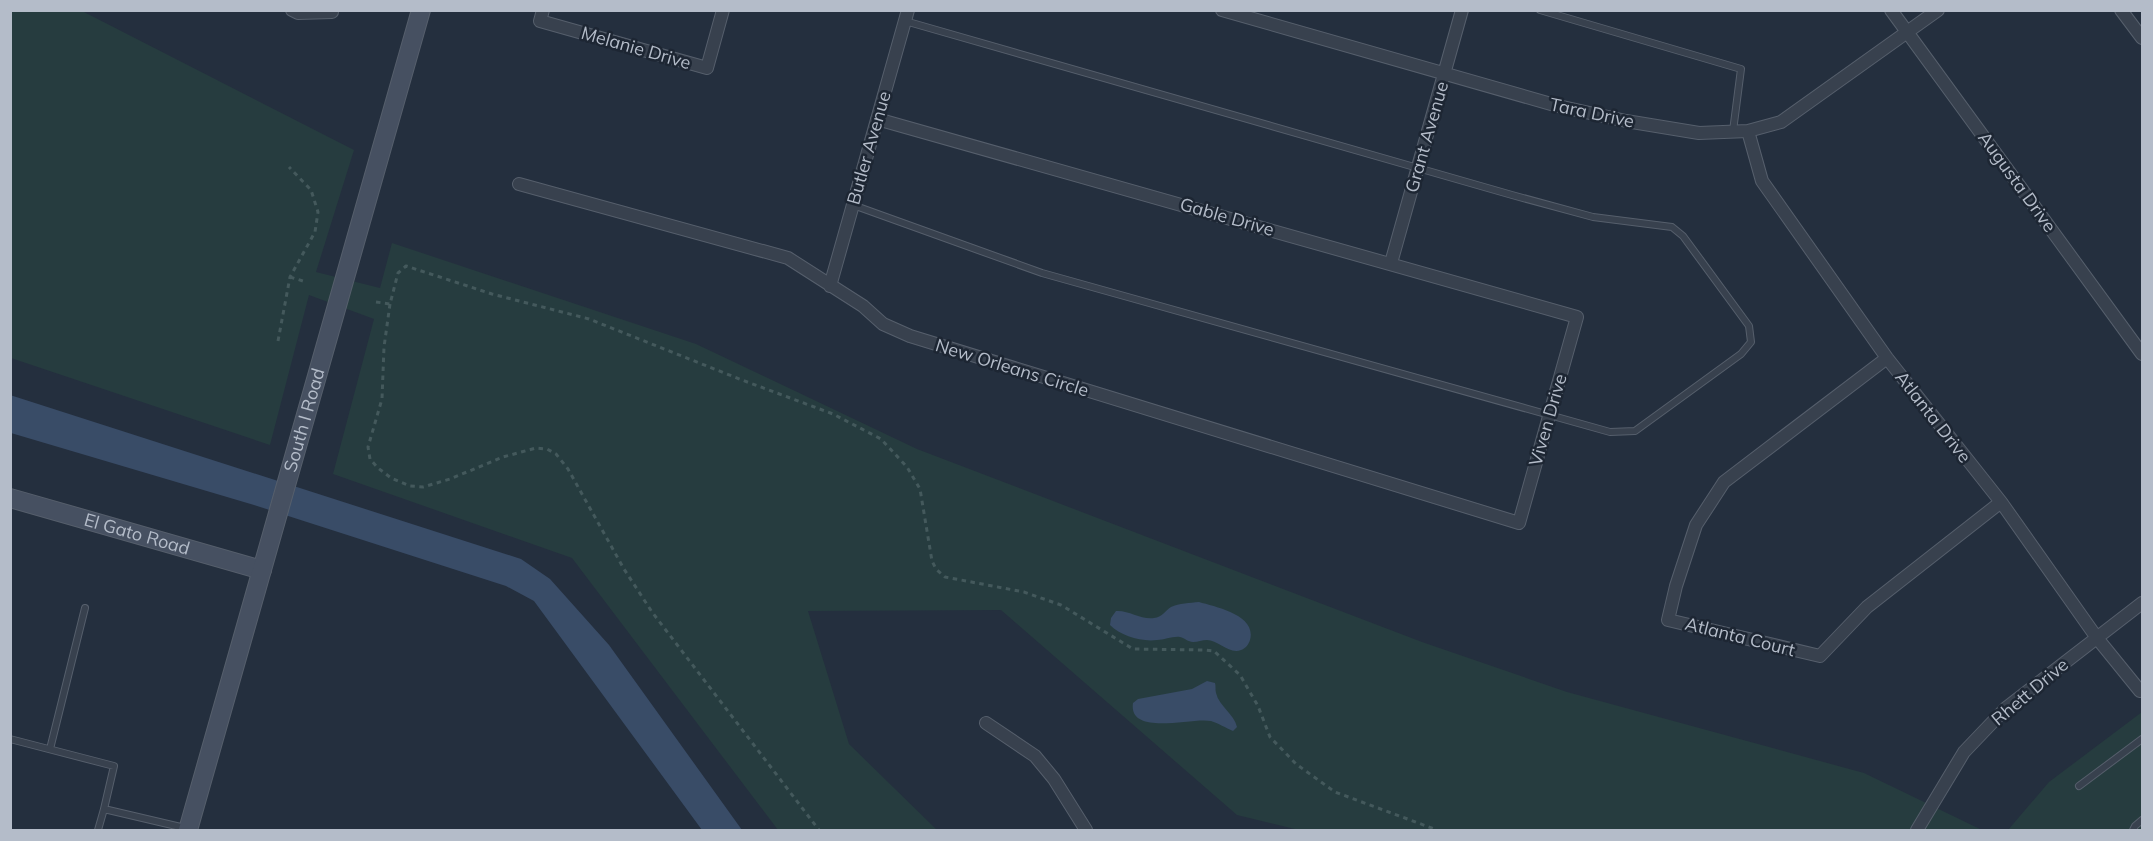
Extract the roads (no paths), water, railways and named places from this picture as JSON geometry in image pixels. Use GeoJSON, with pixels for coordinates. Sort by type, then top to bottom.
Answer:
{"type":"FeatureCollection","features":[{"type":"Feature","properties":{"kind":"main road","name":"South I Road"},"geometry":{"type":"LineString","coordinates":[[189,830],[421,10]]}},
{"type":"Feature","properties":{"kind":"main road","name":"El Gato Road"},"geometry":{"type":"LineString","coordinates":[[10,498],[262,570]]}},
{"type":"Feature","properties":{"kind":"street"},"geometry":{"type":"LineString","coordinates":[[292,10],[297,13],[332,12]]}},
{"type":"Feature","properties":{"kind":"street","name":"Melanie Drive"},"geometry":{"type":"LineString","coordinates":[[543,10],[540,21],[707,68],[723,10]]}},
{"type":"Feature","properties":{"kind":"street","name":"Tara Drive"},"geometry":{"type":"LineString","coordinates":[[1222,10],[1558,106],[1626,121],[1700,133],[1748,131],[1781,122],[1938,10]]}},
{"type":"Feature","properties":{"kind":"street","name":"Grant Avenue"},"geometry":{"type":"LineString","coordinates":[[1391,263],[1462,10]]}},
{"type":"Feature","properties":{"kind":"street","name":"Augusta Drive"},"geometry":{"type":"LineString","coordinates":[[1890,10],[2142,354]]}},
{"type":"Feature","properties":{"kind":"street"},"geometry":{"type":"LineString","coordinates":[[2121,10],[2142,38]]}},
{"type":"Feature","properties":{"kind":"street","name":"Butler Avenue"},"geometry":{"type":"LineString","coordinates":[[830,286],[906,16]]}},
{"type":"Feature","properties":{"kind":"street","name":"Gable Drive"},"geometry":{"type":"LineString","coordinates":[[877,118],[1577,317]]}},
{"type":"Feature","properties":{"kind":"street","name":"Atlanta Drive"},"geometry":{"type":"LineString","coordinates":[[1748,131],[1762,181],[1887,358],[2001,502],[2097,638],[2140,691]]}},
{"type":"Feature","properties":{"kind":"street","name":"New Orleans Circle"},"geometry":{"type":"LineString","coordinates":[[519,184],[788,258],[863,306],[883,324],[910,336],[1520,523]]}},
{"type":"Feature","properties":{"kind":"street","name":"Viven Drive"},"geometry":{"type":"LineString","coordinates":[[1520,523],[1577,317]]}},
{"type":"Feature","properties":{"kind":"street","name":"Atlanta Court"},"geometry":{"type":"LineString","coordinates":[[1887,358],[1724,482],[1696,525],[1676,586],[1668,620],[1821,656],[1867,607],[2001,502]]}},
{"type":"Feature","properties":{"kind":"street","name":"Rhett Drive"},"geometry":{"type":"LineString","coordinates":[[1917,831],[1964,752],[2006,708],[2142,603]]}},
{"type":"Feature","properties":{"kind":"street"},"geometry":{"type":"LineString","coordinates":[[986,723],[1035,756],[1054,779],[1086,831]]}},
{"type":"Feature","properties":{"kind":"lane"},"geometry":{"type":"LineString","coordinates":[[1540,10],[1741,69],[1733,132]]}},
{"type":"Feature","properties":{"kind":"lane"},"geometry":{"type":"LineString","coordinates":[[853,205],[1042,273],[1610,432],[1635,431],[1741,354],[1751,342],[1749,326],[1683,236],[1672,227],[1593,217],[1512,195],[906,16]]}},
{"type":"Feature","properties":{"kind":"lane"},"geometry":{"type":"LineString","coordinates":[[50,749],[85,608]]}},
{"type":"Feature","properties":{"kind":"lane"},"geometry":{"type":"LineString","coordinates":[[10,739],[114,766],[98,831]]}},
{"type":"Feature","properties":{"kind":"lane"},"geometry":{"type":"LineString","coordinates":[[2079,786],[2142,739]]}},
{"type":"Feature","properties":{"kind":"lane"},"geometry":{"type":"LineString","coordinates":[[104,809],[189,830]]}},
{"type":"Feature","properties":{"kind":"lane"},"geometry":{"type":"LineString","coordinates":[[2133,831],[2142,820]]}},
{"type":"Feature","properties":{"kind":"water"},"geometry":{"type":"Polygon","coordinates":[[[10,395],[521,559],[550,579],[609,645],[742,830],[702,830],[534,601],[506,586],[254,505],[11,433],[10,395]]]}},
{"type":"Feature","properties":{"kind":"water"},"geometry":{"type":"Polygon","coordinates":[[[1199,602],[1234,613],[1241,618],[1251,631],[1247,646],[1233,651],[1207,640],[1191,642],[1177,637],[1144,640],[1125,635],[1110,625],[1111,618],[1116,611],[1144,618],[1154,618],[1171,607],[1199,602]]]}},
{"type":"Feature","properties":{"kind":"water"},"geometry":{"type":"Polygon","coordinates":[[[1207,681],[1215,683],[1218,698],[1237,727],[1233,731],[1211,721],[1202,720],[1150,723],[1140,720],[1134,713],[1133,703],[1138,699],[1192,689],[1207,681]]]}}]}
